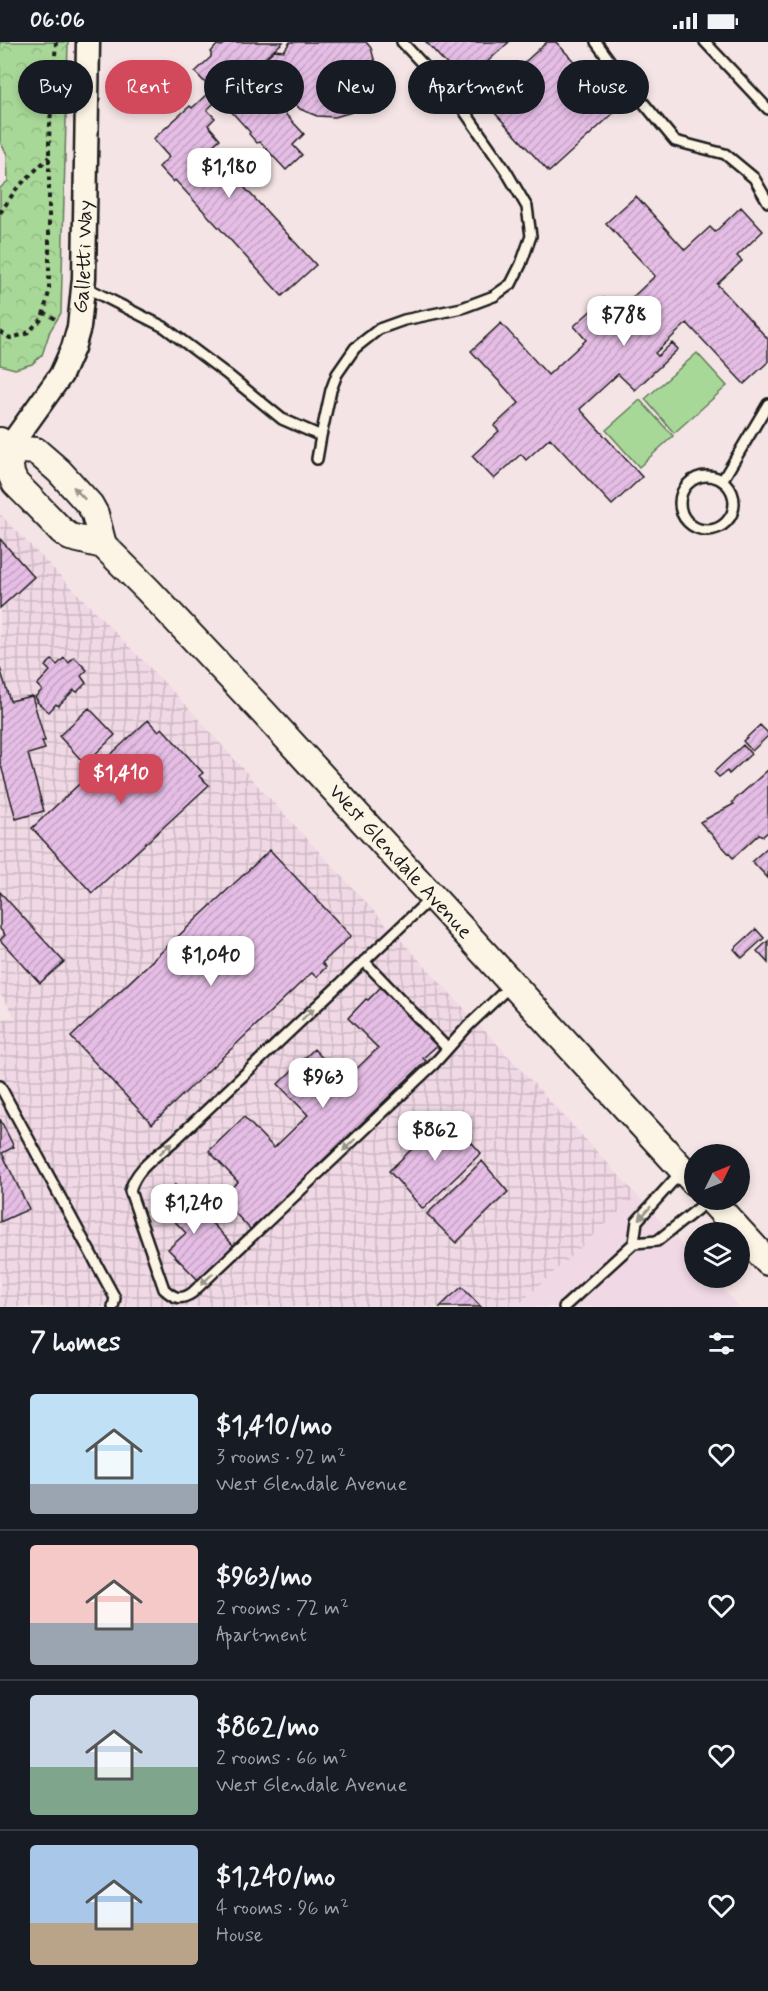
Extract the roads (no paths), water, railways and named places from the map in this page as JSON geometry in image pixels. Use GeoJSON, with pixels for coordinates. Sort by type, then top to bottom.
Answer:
{"type":"FeatureCollection","features":[{"type":"Feature","properties":{"kind":"main road"},"geometry":{"type":"LineString","coordinates":[[4,445],[15,483],[62,531],[70,537],[103,545]]}},
{"type":"Feature","properties":{"kind":"main road","name":"West Glendale Avenue"},"geometry":{"type":"LineString","coordinates":[[4,445],[36,452],[44,457],[90,504],[103,545],[196,640],[684,1171]]}},
{"type":"Feature","properties":{"kind":"main road"},"geometry":{"type":"LineString","coordinates":[[719,1210],[768,1262]]}},
{"type":"Feature","properties":{"kind":"street","name":"Galletti Way"},"geometry":{"type":"LineString","coordinates":[[4,445],[61,375],[79,327],[84,286],[88,42]]}},
{"type":"Feature","properties":{"kind":"lane"},"geometry":{"type":"LineString","coordinates":[[317,459],[331,390],[337,374],[355,348],[379,328],[404,320],[462,308],[494,296],[511,284],[531,236],[527,207],[506,171],[458,102],[402,42]]}},
{"type":"Feature","properties":{"kind":"lane"},"geometry":{"type":"LineString","coordinates":[[596,42],[675,141],[725,154],[754,178],[768,201]]}},
{"type":"Feature","properties":{"kind":"lane"},"geometry":{"type":"LineString","coordinates":[[705,42],[768,110]]}},
{"type":"Feature","properties":{"kind":"lane"},"geometry":{"type":"LineString","coordinates":[[84,286],[164,327],[282,419],[321,436]]}},
{"type":"Feature","properties":{"kind":"lane"},"geometry":{"type":"LineString","coordinates":[[722,481],[768,404]]}},
{"type":"Feature","properties":{"kind":"lane"},"geometry":{"type":"LineString","coordinates":[[706,476],[722,481],[733,496],[732,514],[719,527],[710,530],[692,526],[681,512],[680,503],[685,488],[691,482],[706,476]]}},
{"type":"Feature","properties":{"kind":"lane"},"geometry":{"type":"LineString","coordinates":[[433,896],[140,1170],[130,1191],[164,1289],[174,1298],[184,1299],[192,1293],[436,1061],[468,1026],[513,984]]}},
{"type":"Feature","properties":{"kind":"lane"},"geometry":{"type":"LineString","coordinates":[[364,961],[447,1048]]}},
{"type":"Feature","properties":{"kind":"lane"},"geometry":{"type":"LineString","coordinates":[[0,1086],[115,1298],[114,1307]]}},
{"type":"Feature","properties":{"kind":"lane"},"geometry":{"type":"LineString","coordinates":[[634,1243],[637,1221],[684,1180]]}},
{"type":"Feature","properties":{"kind":"lane"},"geometry":{"type":"LineString","coordinates":[[564,1307],[634,1243],[657,1241],[697,1210]]}}]}
